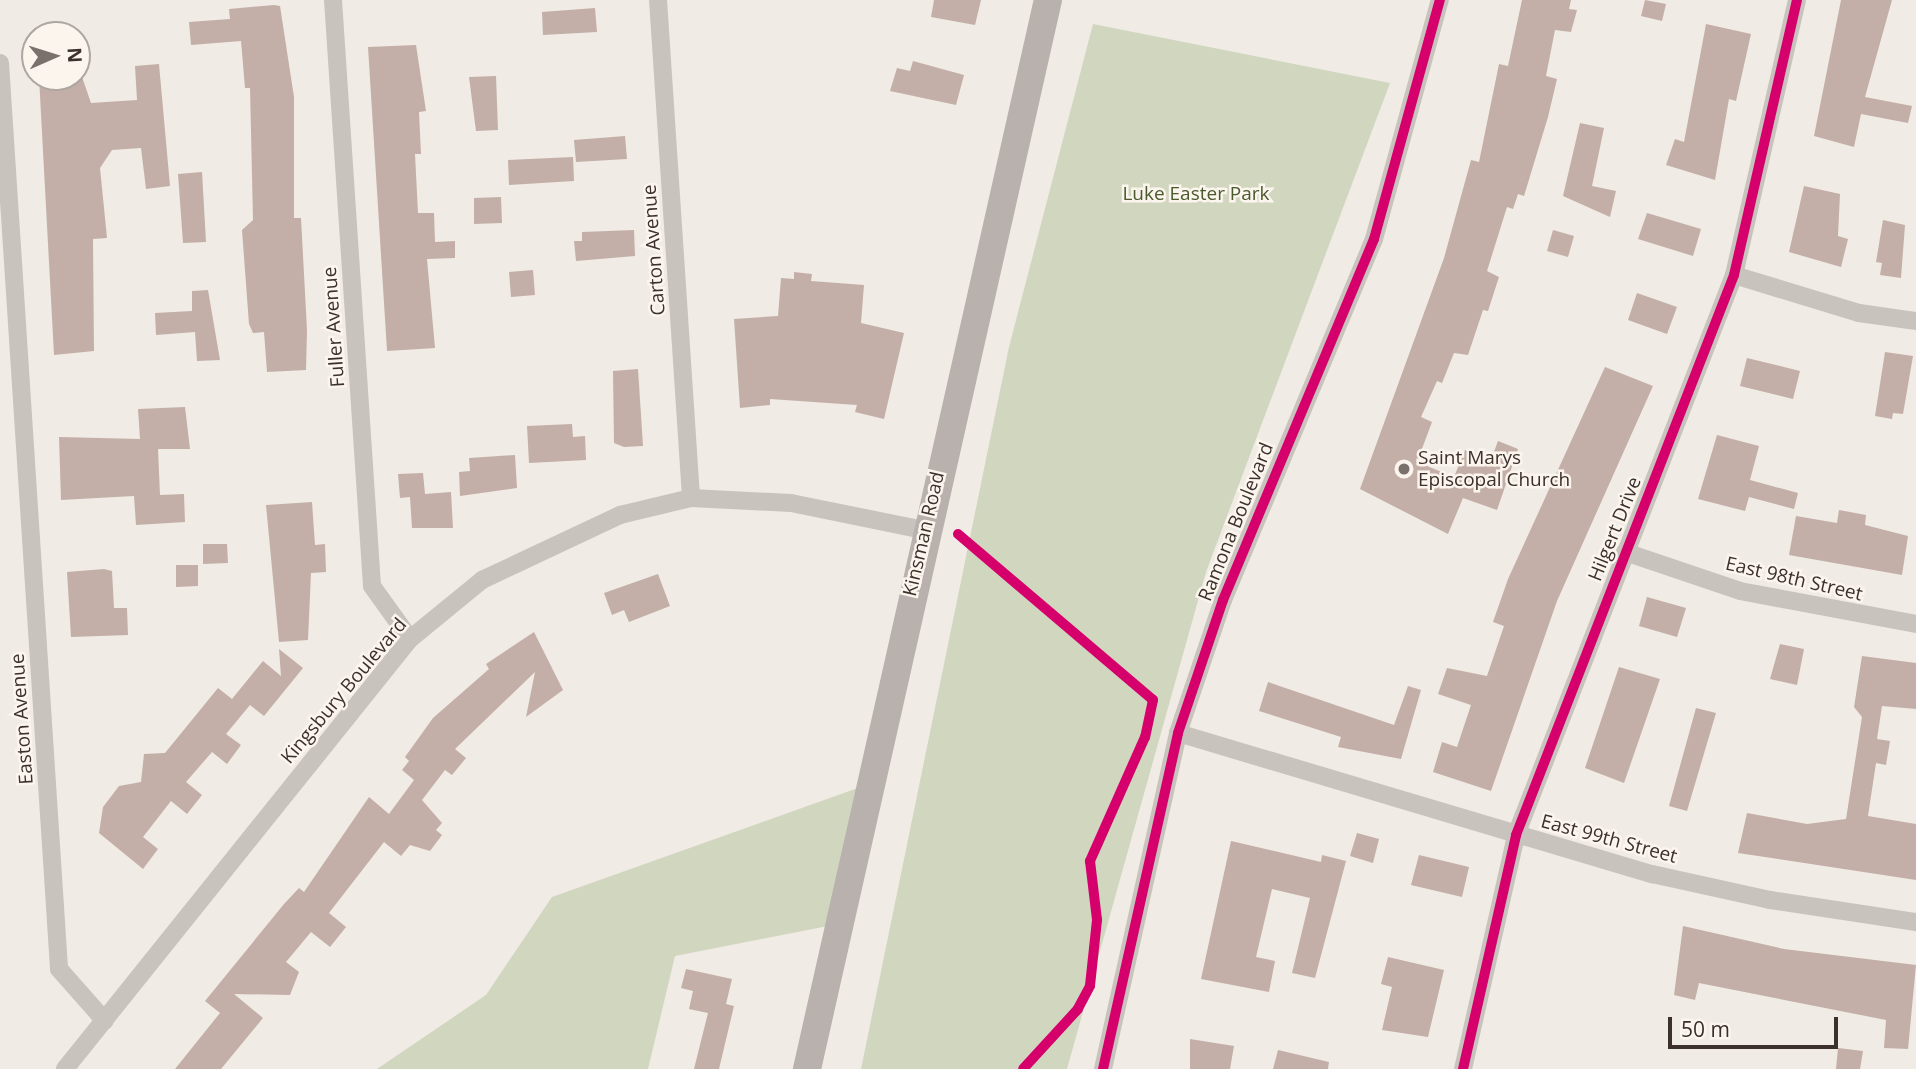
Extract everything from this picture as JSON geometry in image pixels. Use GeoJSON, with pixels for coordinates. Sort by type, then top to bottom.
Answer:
{"type":"FeatureCollection","features":[{"type":"Feature","properties":{"kind":"main road","name":"Kinsman Road"},"geometry":{"type":"LineString","coordinates":[[807,1069],[924,530],[1048,0]]}},
{"type":"Feature","properties":{"kind":"street","name":"Fuller Avenue"},"geometry":{"type":"LineString","coordinates":[[333,0],[372,586],[410,639]]}},
{"type":"Feature","properties":{"kind":"street","name":"Carton Avenue"},"geometry":{"type":"LineString","coordinates":[[659,0],[691,498]]}},
{"type":"Feature","properties":{"kind":"street","name":"Ramona Boulevard"},"geometry":{"type":"LineString","coordinates":[[1102,1069],[1178,733],[1223,600],[1374,239],[1440,0]]}},
{"type":"Feature","properties":{"kind":"street","name":"Hilgert Drive"},"geometry":{"type":"LineString","coordinates":[[1463,1069],[1516,835],[1734,275],[1797,0]]}},
{"type":"Feature","properties":{"kind":"street","name":"Easton Avenue"},"geometry":{"type":"LineString","coordinates":[[0,63],[59,969],[105,1021]]}},
{"type":"Feature","properties":{"kind":"street"},"geometry":{"type":"LineString","coordinates":[[1734,275],[1858,313],[1916,321]]}},
{"type":"Feature","properties":{"kind":"street","name":"Kingsbury Boulevard"},"geometry":{"type":"LineString","coordinates":[[65,1069],[410,639],[482,580],[620,515],[691,498],[791,503],[924,530]]}},
{"type":"Feature","properties":{"kind":"street","name":"East 98th Street"},"geometry":{"type":"LineString","coordinates":[[1625,552],[1740,591],[1916,624]]}},
{"type":"Feature","properties":{"kind":"street","name":"East 99th Street"},"geometry":{"type":"LineString","coordinates":[[1178,733],[1516,835],[1757,898],[1916,922]]}},
{"type":"Feature","properties":{"kind":"green space","name":"Luke Easter Park"},"geometry":{"type":"Polygon","coordinates":[[[1093,24],[1390,83],[1206,572],[1067,1069],[861,1069],[1009,347],[1093,24]]]}},
{"type":"Feature","properties":{"kind":"green space"},"geometry":{"type":"Polygon","coordinates":[[[869,784],[838,924],[675,956],[648,1069],[377,1069],[486,995],[552,897],[869,784]]]}},
{"type":"Feature","properties":{"kind":"building"},"geometry":{"type":"Polygon","coordinates":[[[934,0],[981,0],[975,25],[931,17],[934,0]]]}},
{"type":"Feature","properties":{"kind":"building"},"geometry":{"type":"Polygon","coordinates":[[[1522,0],[1571,0],[1569,9],[1577,10],[1571,32],[1555,30],[1546,76],[1557,79],[1548,117],[1524,196],[1518,194],[1513,209],[1507,207],[1487,271],[1499,277],[1488,311],[1483,310],[1468,355],[1454,353],[1442,383],[1437,381],[1421,417],[1432,422],[1417,462],[1454,477],[1465,450],[1491,460],[1498,441],[1518,449],[1497,510],[1463,498],[1448,534],[1360,489],[1444,258],[1471,160],[1479,162],[1499,64],[1508,66],[1522,0]]]}},
{"type":"Feature","properties":{"kind":"building"},"geometry":{"type":"Polygon","coordinates":[[[1645,0],[1666,4],[1662,21],[1641,16],[1645,0]]]}},
{"type":"Feature","properties":{"kind":"building"},"geometry":{"type":"Polygon","coordinates":[[[1841,0],[1892,0],[1865,97],[1912,106],[1908,123],[1861,114],[1854,147],[1814,136],[1841,0]]]}},
{"type":"Feature","properties":{"kind":"building"},"geometry":{"type":"Polygon","coordinates":[[[280,6],[294,97],[294,218],[301,218],[307,330],[306,370],[267,372],[264,332],[253,333],[249,324],[242,230],[253,220],[250,88],[245,88],[241,41],[191,45],[189,22],[230,19],[229,9],[280,6]]]}},
{"type":"Feature","properties":{"kind":"building"},"geometry":{"type":"Polygon","coordinates":[[[595,8],[597,32],[543,35],[542,12],[595,8]]]}},
{"type":"Feature","properties":{"kind":"building"},"geometry":{"type":"Polygon","coordinates":[[[1706,24],[1751,34],[1736,101],[1729,99],[1715,180],[1666,165],[1675,139],[1684,142],[1706,24]]]}},
{"type":"Feature","properties":{"kind":"building"},"geometry":{"type":"Polygon","coordinates":[[[416,45],[426,111],[419,112],[421,154],[415,154],[418,213],[434,213],[435,242],[455,241],[455,258],[427,259],[435,348],[387,351],[368,47],[416,45]]]}},
{"type":"Feature","properties":{"kind":"building"},"geometry":{"type":"Polygon","coordinates":[[[913,61],[964,75],[956,105],[890,91],[897,68],[910,71],[913,61]]]}},
{"type":"Feature","properties":{"kind":"building"},"geometry":{"type":"Polygon","coordinates":[[[159,64],[170,186],[146,189],[141,148],[112,150],[100,168],[107,238],[93,239],[94,351],[54,355],[40,91],[87,91],[91,103],[137,100],[135,66],[159,64]]]}},
{"type":"Feature","properties":{"kind":"building"},"geometry":{"type":"Polygon","coordinates":[[[496,76],[498,130],[476,131],[469,77],[496,76]]]}},
{"type":"Feature","properties":{"kind":"building"},"geometry":{"type":"Polygon","coordinates":[[[1580,123],[1604,128],[1592,186],[1616,191],[1610,217],[1563,196],[1580,123]]]}},
{"type":"Feature","properties":{"kind":"building"},"geometry":{"type":"Polygon","coordinates":[[[625,136],[627,159],[576,162],[574,140],[625,136]]]}},
{"type":"Feature","properties":{"kind":"building"},"geometry":{"type":"Polygon","coordinates":[[[573,157],[574,181],[509,185],[508,160],[573,157]]]}},
{"type":"Feature","properties":{"kind":"building"},"geometry":{"type":"Polygon","coordinates":[[[202,172],[206,242],[183,243],[178,174],[202,172]]]}},
{"type":"Feature","properties":{"kind":"building"},"geometry":{"type":"Polygon","coordinates":[[[1804,186],[1840,194],[1838,236],[1848,239],[1841,267],[1789,252],[1804,186]]]}},
{"type":"Feature","properties":{"kind":"building"},"geometry":{"type":"Polygon","coordinates":[[[501,197],[502,223],[474,224],[474,198],[501,197]]]}},
{"type":"Feature","properties":{"kind":"building"},"geometry":{"type":"Polygon","coordinates":[[[1647,213],[1701,229],[1693,256],[1638,239],[1647,213]]]}},
{"type":"Feature","properties":{"kind":"building"},"geometry":{"type":"Polygon","coordinates":[[[1883,220],[1905,225],[1901,278],[1880,275],[1882,263],[1876,262],[1883,220]]]}},
{"type":"Feature","properties":{"kind":"building"},"geometry":{"type":"Polygon","coordinates":[[[634,230],[635,256],[576,261],[574,241],[582,241],[582,232],[634,230]]]}},
{"type":"Feature","properties":{"kind":"building"},"geometry":{"type":"Polygon","coordinates":[[[1553,230],[1574,236],[1568,257],[1547,251],[1553,230]]]}},
{"type":"Feature","properties":{"kind":"building"},"geometry":{"type":"Polygon","coordinates":[[[533,270],[535,295],[511,297],[509,272],[533,270]]]}},
{"type":"Feature","properties":{"kind":"building"},"geometry":{"type":"Polygon","coordinates":[[[794,272],[812,274],[811,281],[864,285],[861,323],[904,333],[884,419],[855,412],[857,405],[770,399],[770,405],[740,408],[734,319],[778,316],[781,278],[794,279],[794,272]]]}},
{"type":"Feature","properties":{"kind":"building"},"geometry":{"type":"Polygon","coordinates":[[[208,290],[220,360],[197,361],[195,332],[156,335],[155,313],[192,311],[192,291],[208,290]]]}},
{"type":"Feature","properties":{"kind":"building"},"geometry":{"type":"Polygon","coordinates":[[[1637,293],[1677,307],[1667,334],[1628,320],[1637,293]]]}},
{"type":"Feature","properties":{"kind":"building"},"geometry":{"type":"Polygon","coordinates":[[[1885,352],[1913,356],[1903,414],[1893,413],[1892,419],[1875,416],[1885,352]]]}},
{"type":"Feature","properties":{"kind":"building"},"geometry":{"type":"Polygon","coordinates":[[[1747,358],[1800,371],[1793,399],[1740,386],[1747,358]]]}},
{"type":"Feature","properties":{"kind":"building"},"geometry":{"type":"Polygon","coordinates":[[[1605,367],[1653,386],[1557,601],[1491,791],[1433,772],[1442,742],[1457,747],[1471,705],[1438,694],[1447,668],[1487,676],[1504,626],[1493,622],[1508,579],[1605,367]]]}},
{"type":"Feature","properties":{"kind":"building"},"geometry":{"type":"Polygon","coordinates":[[[638,369],[643,446],[624,447],[614,443],[613,371],[638,369]]]}},
{"type":"Feature","properties":{"kind":"building"},"geometry":{"type":"Polygon","coordinates":[[[185,407],[190,449],[158,449],[160,495],[184,494],[185,522],[136,525],[134,496],[61,500],[59,437],[140,439],[138,409],[185,407]]]}},
{"type":"Feature","properties":{"kind":"building"},"geometry":{"type":"Polygon","coordinates":[[[572,424],[573,437],[585,436],[586,460],[529,463],[527,426],[572,424]]]}},
{"type":"Feature","properties":{"kind":"building"},"geometry":{"type":"Polygon","coordinates":[[[1717,435],[1759,446],[1750,480],[1798,493],[1794,509],[1749,497],[1745,511],[1698,499],[1717,435]]]}},
{"type":"Feature","properties":{"kind":"building"},"geometry":{"type":"Polygon","coordinates":[[[515,455],[517,488],[460,496],[459,472],[470,471],[469,458],[515,455]]]}},
{"type":"Feature","properties":{"kind":"building"},"geometry":{"type":"Polygon","coordinates":[[[423,473],[425,494],[451,492],[453,528],[412,528],[410,497],[400,498],[398,474],[423,473]]]}},
{"type":"Feature","properties":{"kind":"building"},"geometry":{"type":"Polygon","coordinates":[[[312,502],[315,545],[325,544],[326,572],[311,573],[308,640],[279,642],[266,505],[312,502]]]}},
{"type":"Feature","properties":{"kind":"building"},"geometry":{"type":"Polygon","coordinates":[[[1839,510],[1866,515],[1865,525],[1908,536],[1902,575],[1789,555],[1796,516],[1837,523],[1839,510]]]}},
{"type":"Feature","properties":{"kind":"building"},"geometry":{"type":"Polygon","coordinates":[[[203,544],[227,544],[228,563],[203,564],[203,544]]]}},
{"type":"Feature","properties":{"kind":"building"},"geometry":{"type":"Polygon","coordinates":[[[176,565],[198,565],[198,586],[176,587],[176,565]]]}},
{"type":"Feature","properties":{"kind":"building"},"geometry":{"type":"Polygon","coordinates":[[[104,569],[112,571],[114,608],[127,608],[128,635],[71,637],[67,572],[104,569]]]}},
{"type":"Feature","properties":{"kind":"building"},"geometry":{"type":"Polygon","coordinates":[[[658,574],[670,606],[629,622],[624,610],[612,615],[604,593],[658,574]]]}},
{"type":"Feature","properties":{"kind":"building"},"geometry":{"type":"Polygon","coordinates":[[[1647,597],[1686,608],[1677,637],[1639,626],[1647,597]]]}},
{"type":"Feature","properties":{"kind":"building"},"geometry":{"type":"Polygon","coordinates":[[[534,632],[563,690],[526,717],[535,672],[455,749],[466,758],[452,775],[445,770],[422,800],[442,823],[436,830],[442,835],[430,851],[410,845],[401,856],[384,842],[329,913],[346,927],[330,947],[311,932],[286,962],[299,972],[290,995],[234,994],[263,1018],[221,1069],[175,1069],[220,1013],[205,1001],[284,904],[299,888],[304,892],[369,797],[389,814],[414,780],[402,770],[409,761],[405,757],[433,718],[489,669],[486,664],[534,632]]]}},
{"type":"Feature","properties":{"kind":"building"},"geometry":{"type":"Polygon","coordinates":[[[1780,644],[1804,649],[1797,685],[1770,679],[1780,644]]]}},
{"type":"Feature","properties":{"kind":"building"},"geometry":{"type":"Polygon","coordinates":[[[279,649],[303,668],[264,716],[250,705],[226,734],[241,745],[227,764],[212,752],[186,782],[202,795],[187,814],[171,801],[143,837],[158,849],[143,869],[99,833],[103,807],[119,786],[141,782],[144,754],[165,753],[218,688],[232,699],[263,661],[281,676],[279,649]]]}},
{"type":"Feature","properties":{"kind":"building"},"geometry":{"type":"Polygon","coordinates":[[[1862,656],[1916,663],[1916,709],[1882,706],[1877,739],[1890,741],[1886,765],[1876,763],[1868,816],[1916,824],[1916,880],[1738,853],[1747,813],[1807,824],[1846,819],[1862,717],[1854,707],[1862,656]]]}},
{"type":"Feature","properties":{"kind":"building"},"geometry":{"type":"Polygon","coordinates":[[[1619,667],[1660,679],[1624,783],[1585,768],[1619,667]]]}},
{"type":"Feature","properties":{"kind":"building"},"geometry":{"type":"Polygon","coordinates":[[[1268,682],[1394,725],[1408,686],[1421,690],[1401,759],[1338,747],[1341,737],[1259,711],[1268,682]]]}},
{"type":"Feature","properties":{"kind":"building"},"geometry":{"type":"Polygon","coordinates":[[[1696,708],[1716,713],[1687,811],[1669,806],[1696,708]]]}},
{"type":"Feature","properties":{"kind":"building"},"geometry":{"type":"Polygon","coordinates":[[[1357,833],[1379,839],[1373,863],[1350,856],[1357,833]]]}},
{"type":"Feature","properties":{"kind":"building"},"geometry":{"type":"Polygon","coordinates":[[[1231,841],[1321,862],[1322,855],[1346,861],[1315,978],[1292,973],[1310,898],[1272,889],[1256,957],[1275,961],[1269,992],[1201,979],[1231,841]]]}},
{"type":"Feature","properties":{"kind":"building"},"geometry":{"type":"Polygon","coordinates":[[[1419,855],[1469,867],[1462,897],[1411,885],[1419,855]]]}},
{"type":"Feature","properties":{"kind":"building"},"geometry":{"type":"Polygon","coordinates":[[[1683,926],[1784,949],[1916,965],[1908,1049],[1884,1048],[1886,1020],[1699,983],[1695,1000],[1674,995],[1683,926]]]}},
{"type":"Feature","properties":{"kind":"building"},"geometry":{"type":"Polygon","coordinates":[[[1388,957],[1444,970],[1428,1037],[1382,1030],[1392,987],[1381,984],[1388,957]]]}},
{"type":"Feature","properties":{"kind":"building"},"geometry":{"type":"Polygon","coordinates":[[[686,969],[732,979],[726,1004],[734,1006],[719,1069],[694,1069],[708,1013],[689,1009],[693,991],[681,988],[686,969]]]}},
{"type":"Feature","properties":{"kind":"building"},"geometry":{"type":"Polygon","coordinates":[[[1190,1039],[1234,1046],[1230,1069],[1190,1069],[1190,1039]]]}},
{"type":"Feature","properties":{"kind":"building"},"geometry":{"type":"Polygon","coordinates":[[[1838,1048],[1863,1051],[1860,1069],[1836,1069],[1838,1048]]]}},
{"type":"Feature","properties":{"kind":"building"},"geometry":{"type":"Polygon","coordinates":[[[1278,1050],[1329,1062],[1328,1069],[1273,1069],[1278,1050]]]}},
{"type":"Feature","properties":{"kind":"cycle path"},"geometry":{"type":"LineString","coordinates":[[1103,1069],[1178,733],[1223,600],[1374,239],[1440,0]]}},
{"type":"Feature","properties":{"kind":"cycle path"},"geometry":{"type":"LineString","coordinates":[[1463,1069],[1516,835],[1734,275],[1797,0]]}},
{"type":"Feature","properties":{"kind":"cycle path"},"geometry":{"type":"LineString","coordinates":[[958,534],[1153,700],[1145,737],[1090,861],[1097,920],[1090,986],[1078,1009],[1023,1069]]}},
{"type":"Feature","properties":{"kind":"place","name":"Saint Marys Episcopal Church"},"geometry":{"type":"Point","coordinates":[1404,469]}}]}
